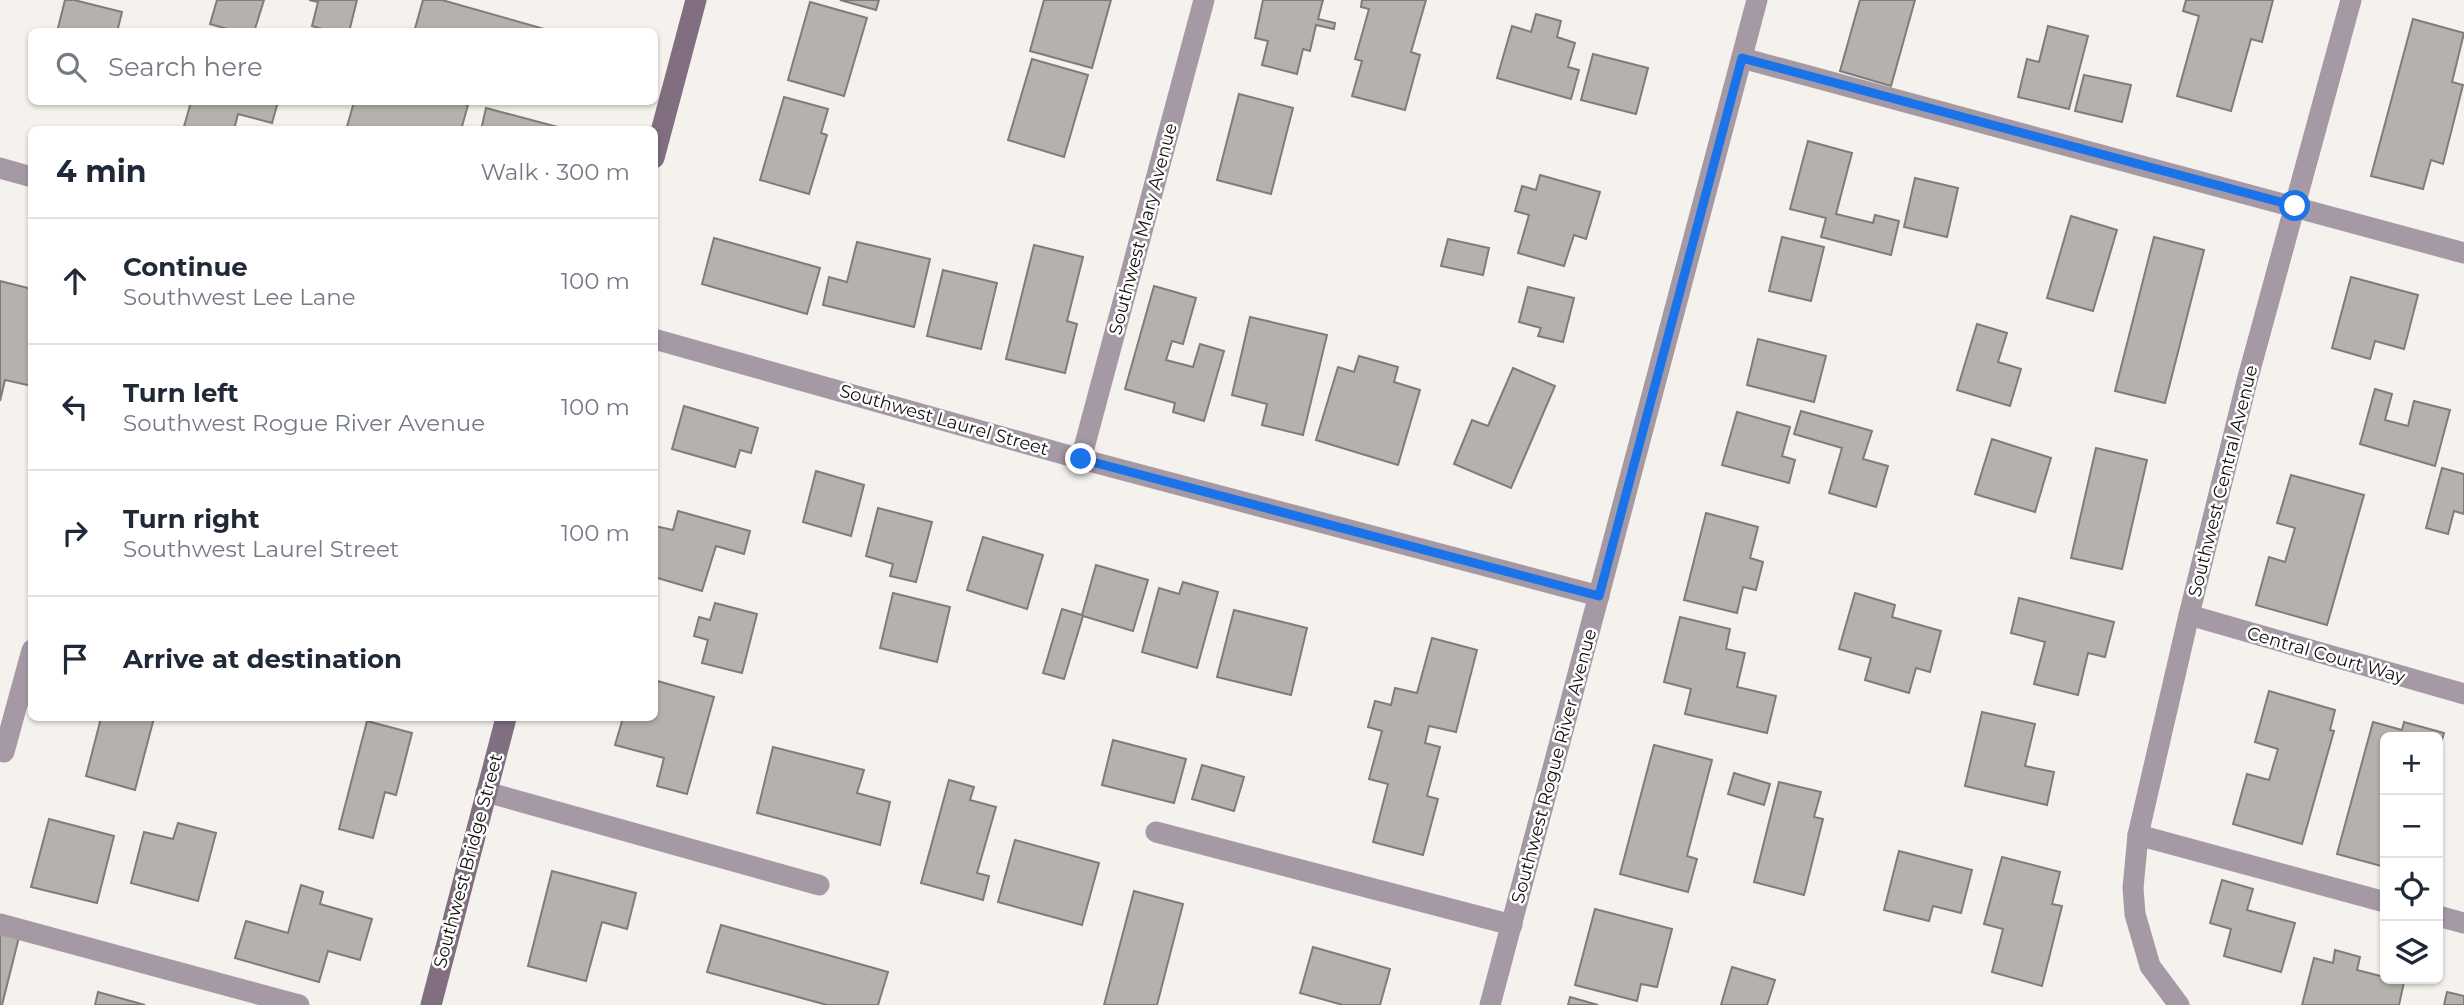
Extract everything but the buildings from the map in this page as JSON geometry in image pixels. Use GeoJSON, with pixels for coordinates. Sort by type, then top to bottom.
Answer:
{"type":"FeatureCollection","features":[{"type":"Feature","properties":{"kind":"street"},"geometry":{"type":"LineString","coordinates":[[658,143],[696,0]]}},
{"type":"Feature","properties":{"kind":"street","name":"Southwest Mary Avenue"},"geometry":{"type":"LineString","coordinates":[[1081,459],[1204,0]]}},
{"type":"Feature","properties":{"kind":"street","name":"Southwest Rogue River Avenue"},"geometry":{"type":"LineString","coordinates":[[1490,1005],[1758,0]]}},
{"type":"Feature","properties":{"kind":"street","name":"Southwest Central Avenue"},"geometry":{"type":"LineString","coordinates":[[2179,1005],[2150,966],[2134,915],[2133,888],[2138,835],[2247,381],[2351,0]]}},
{"type":"Feature","properties":{"kind":"street"},"geometry":{"type":"LineString","coordinates":[[1742,58],[2464,253]]}},
{"type":"Feature","properties":{"kind":"street"},"geometry":{"type":"LineString","coordinates":[[0,168],[28,176]]}},
{"type":"Feature","properties":{"kind":"street","name":"Southwest Laurel Street"},"geometry":{"type":"LineString","coordinates":[[658,340],[1081,459],[1599,596]]}},
{"type":"Feature","properties":{"kind":"street","name":"Central Court Way"},"geometry":{"type":"LineString","coordinates":[[2189,615],[2464,694]]}},
{"type":"Feature","properties":{"kind":"street"},"geometry":{"type":"LineString","coordinates":[[4,752],[28,665]]}},
{"type":"Feature","properties":{"kind":"street","name":"Southwest Bridge Street"},"geometry":{"type":"LineString","coordinates":[[430,1005],[505,721]]}},
{"type":"Feature","properties":{"kind":"street"},"geometry":{"type":"LineString","coordinates":[[486,792],[819,885]]}},
{"type":"Feature","properties":{"kind":"street"},"geometry":{"type":"LineString","coordinates":[[1156,832],[1512,925]]}},
{"type":"Feature","properties":{"kind":"street"},"geometry":{"type":"LineString","coordinates":[[2138,835],[2380,901]]}},
{"type":"Feature","properties":{"kind":"street"},"geometry":{"type":"LineString","coordinates":[[2443,917],[2464,923]]}},
{"type":"Feature","properties":{"kind":"street"},"geometry":{"type":"LineString","coordinates":[[1,924],[299,1005]]}},
{"type":"Feature","properties":{"kind":"route"},"geometry":{"type":"LineString","coordinates":[[1081,459],[1599,596],[1742,58],[2295,206]]}}]}
